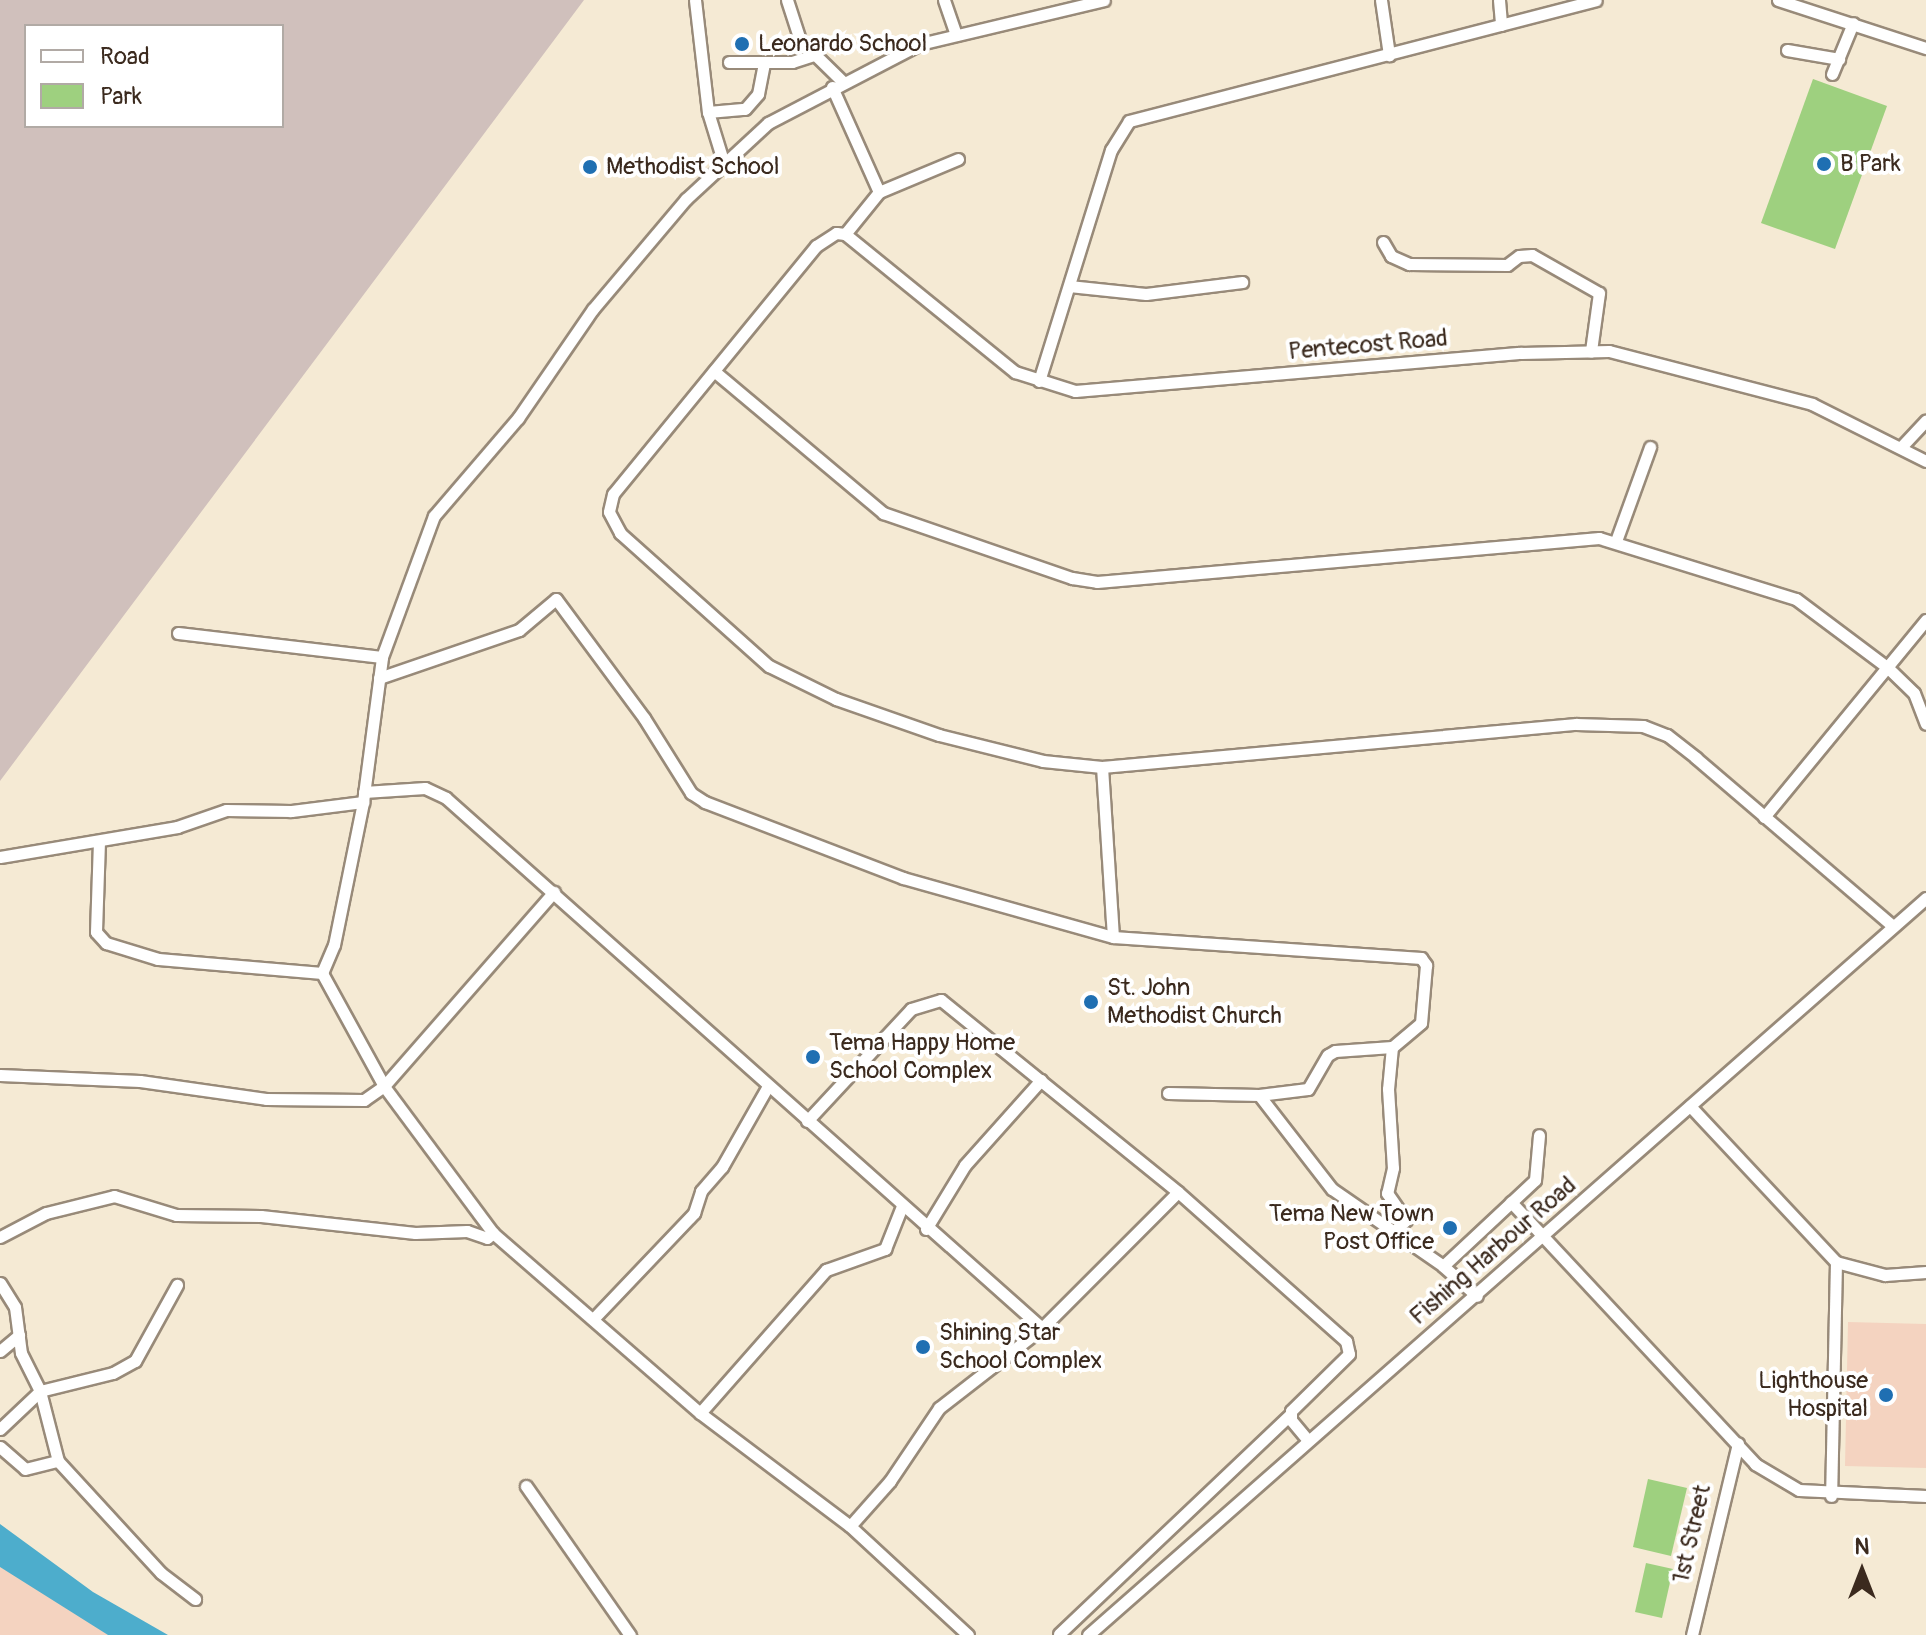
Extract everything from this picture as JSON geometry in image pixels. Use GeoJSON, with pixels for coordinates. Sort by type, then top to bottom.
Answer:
{"type":"FeatureCollection","features":[{"type":"Feature","properties":{"kind":"street"},"geometry":{"type":"LineString","coordinates":[[695,0],[708,112],[724,164]]}},
{"type":"Feature","properties":{"kind":"street"},"geometry":{"type":"LineString","coordinates":[[787,0],[800,40],[837,84],[879,192]]}},
{"type":"Feature","properties":{"kind":"street"},"geometry":{"type":"LineString","coordinates":[[944,0],[956,35]]}},
{"type":"Feature","properties":{"kind":"street"},"geometry":{"type":"LineString","coordinates":[[322,973],[334,945],[363,797],[382,657],[434,516],[518,418],[593,309],[686,199],[768,123],[837,84],[920,44],[1104,0]]}},
{"type":"Feature","properties":{"kind":"street"},"geometry":{"type":"LineString","coordinates":[[1381,0],[1389,55]]}},
{"type":"Feature","properties":{"kind":"street"},"geometry":{"type":"LineString","coordinates":[[1499,0],[1501,25]]}},
{"type":"Feature","properties":{"kind":"street"},"geometry":{"type":"LineString","coordinates":[[1039,381],[1111,150],[1129,121],[1596,0]]}},
{"type":"Feature","properties":{"kind":"street"},"geometry":{"type":"LineString","coordinates":[[1778,0],[1926,48]]}},
{"type":"Feature","properties":{"kind":"street"},"geometry":{"type":"LineString","coordinates":[[1832,74],[1853,23]]}},
{"type":"Feature","properties":{"kind":"street"},"geometry":{"type":"LineString","coordinates":[[1787,50],[1839,59]]}},
{"type":"Feature","properties":{"kind":"street"},"geometry":{"type":"LineString","coordinates":[[729,62],[802,61],[813,55]]}},
{"type":"Feature","properties":{"kind":"street"},"geometry":{"type":"LineString","coordinates":[[708,112],[745,109],[758,94],[764,63]]}},
{"type":"Feature","properties":{"kind":"street"},"geometry":{"type":"LineString","coordinates":[[958,159],[879,192],[845,234],[836,233],[816,246],[613,494],[609,512],[620,533],[790,680],[939,735],[1043,761],[1102,767],[1615,722],[1667,735],[1893,926]]}},
{"type":"Feature","properties":{"kind":"street","name":"Pentecost Road"},"geometry":{"type":"LineString","coordinates":[[845,234],[995,358],[1039,381],[1095,391],[1591,351],[1650,359],[1812,404],[1902,446],[1926,461]]}},
{"type":"Feature","properties":{"kind":"street"},"geometry":{"type":"LineString","coordinates":[[1383,242],[1391,256],[1409,264],[1507,265],[1519,256],[1532,255],[1599,293],[1591,351]]}},
{"type":"Feature","properties":{"kind":"street"},"geometry":{"type":"LineString","coordinates":[[1069,286],[1146,294],[1242,282]]}},
{"type":"Feature","properties":{"kind":"street"},"geometry":{"type":"LineString","coordinates":[[714,371],[883,513],[916,528],[1085,580],[1570,537],[1616,541],[1796,599],[1887,667],[1914,693],[1926,724]]}},
{"type":"Feature","properties":{"kind":"street"},"geometry":{"type":"LineString","coordinates":[[1902,446],[1926,420]]}},
{"type":"Feature","properties":{"kind":"street"},"geometry":{"type":"LineString","coordinates":[[1616,541],[1650,447]]}},
{"type":"Feature","properties":{"kind":"street"},"geometry":{"type":"LineString","coordinates":[[379,678],[519,630],[556,599],[644,718],[691,793],[705,802],[903,878],[1113,937],[1421,958],[1428,970],[1425,1015],[1414,1031],[1392,1047],[1335,1051],[1328,1055],[1308,1089],[1259,1095],[1168,1093]]}},
{"type":"Feature","properties":{"kind":"street"},"geometry":{"type":"LineString","coordinates":[[1764,817],[1926,620]]}},
{"type":"Feature","properties":{"kind":"street"},"geometry":{"type":"LineString","coordinates":[[178,633],[382,657]]}},
{"type":"Feature","properties":{"kind":"street"},"geometry":{"type":"LineString","coordinates":[[1102,767],[1113,937]]}},
{"type":"Feature","properties":{"kind":"street"},"geometry":{"type":"LineString","coordinates":[[0,857],[177,827],[226,810],[291,811],[425,788],[446,798],[554,892],[926,1229],[1042,1328]]}},
{"type":"Feature","properties":{"kind":"street"},"geometry":{"type":"LineString","coordinates":[[99,841],[95,925],[98,938],[106,943],[158,959],[322,973]]}},
{"type":"Feature","properties":{"kind":"street"},"geometry":{"type":"LineString","coordinates":[[0,1075],[140,1081],[306,1101],[364,1100],[384,1086],[554,892]]}},
{"type":"Feature","properties":{"kind":"street","name":"Fishing Harbour Road"},"geometry":{"type":"LineString","coordinates":[[1088,1635],[1308,1440],[1547,1235],[1926,898]]}},
{"type":"Feature","properties":{"kind":"street"},"geometry":{"type":"LineString","coordinates":[[322,973],[384,1086],[493,1233],[595,1317],[700,1413],[850,1526],[968,1635]]}},
{"type":"Feature","properties":{"kind":"street"},"geometry":{"type":"LineString","coordinates":[[807,1121],[911,1009],[935,1000],[950,1004],[1178,1192],[1346,1341],[1349,1354],[1290,1415],[1059,1635]]}},
{"type":"Feature","properties":{"kind":"street"},"geometry":{"type":"LineString","coordinates":[[1392,1047],[1388,1089],[1393,1168],[1387,1193],[1406,1220],[1394,1231]]}},
{"type":"Feature","properties":{"kind":"street"},"geometry":{"type":"LineString","coordinates":[[926,1229],[965,1165],[1041,1080]]}},
{"type":"Feature","properties":{"kind":"street"},"geometry":{"type":"LineString","coordinates":[[595,1317],[694,1213],[701,1191],[722,1167],[768,1086]]}},
{"type":"Feature","properties":{"kind":"street"},"geometry":{"type":"LineString","coordinates":[[1259,1095],[1332,1189],[1394,1231],[1428,1260],[1443,1266],[1477,1296]]}},
{"type":"Feature","properties":{"kind":"street"},"geometry":{"type":"LineString","coordinates":[[1690,1106],[1836,1262],[1885,1275],[1926,1272]]}},
{"type":"Feature","properties":{"kind":"street"},"geometry":{"type":"LineString","coordinates":[[1443,1266],[1538,1175],[1539,1135]]}},
{"type":"Feature","properties":{"kind":"street"},"geometry":{"type":"LineString","coordinates":[[850,1526],[890,1481],[939,1408],[1042,1328],[1178,1192]]}},
{"type":"Feature","properties":{"kind":"street"},"geometry":{"type":"LineString","coordinates":[[0,1237],[46,1213],[114,1196],[176,1215],[261,1216],[415,1233],[467,1231],[487,1238],[493,1233]]}},
{"type":"Feature","properties":{"kind":"street"},"geometry":{"type":"LineString","coordinates":[[1511,1202],[1547,1235],[1755,1464],[1799,1490],[1831,1496],[1926,1496]]}},
{"type":"Feature","properties":{"kind":"street"},"geometry":{"type":"LineString","coordinates":[[700,1413],[826,1270],[885,1249],[902,1206]]}},
{"type":"Feature","properties":{"kind":"street"},"geometry":{"type":"LineString","coordinates":[[1831,1496],[1836,1262]]}},
{"type":"Feature","properties":{"kind":"street"},"geometry":{"type":"LineString","coordinates":[[0,1283],[15,1307],[21,1353],[40,1391],[58,1461],[161,1573],[195,1599]]}},
{"type":"Feature","properties":{"kind":"street"},"geometry":{"type":"LineString","coordinates":[[0,1429],[40,1391],[113,1373],[135,1361],[177,1285]]}},
{"type":"Feature","properties":{"kind":"street"},"geometry":{"type":"LineString","coordinates":[[0,1351],[19,1335]]}},
{"type":"Feature","properties":{"kind":"street"},"geometry":{"type":"LineString","coordinates":[[1290,1415],[1308,1440]]}},
{"type":"Feature","properties":{"kind":"street","name":"1st Street"},"geometry":{"type":"LineString","coordinates":[[1692,1635],[1738,1443]]}},
{"type":"Feature","properties":{"kind":"street"},"geometry":{"type":"LineString","coordinates":[[0,1447],[25,1469],[58,1461]]}},
{"type":"Feature","properties":{"kind":"street"},"geometry":{"type":"LineString","coordinates":[[526,1486],[630,1635]]}},
{"type":"Feature","properties":{"kind":"shaded area"},"geometry":{"type":"Polygon","coordinates":[[[0,0],[584,0],[0,781],[0,0]]]}},
{"type":"Feature","properties":{"kind":"shaded area","name":"Lighthouse Hospital"},"geometry":{"type":"Polygon","coordinates":[[[1848,1322],[1926,1324],[1926,1468],[1845,1466],[1848,1322]]]}},
{"type":"Feature","properties":{"kind":"shaded area"},"geometry":{"type":"Polygon","coordinates":[[[0,1567],[64,1603],[108,1635],[0,1635],[0,1567]]]}},
{"type":"Feature","properties":{"kind":"green space","name":"B Park"},"geometry":{"type":"Polygon","coordinates":[[[1813,79],[1887,106],[1835,249],[1761,223],[1813,79]]]}},
{"type":"Feature","properties":{"kind":"green space"},"geometry":{"type":"Polygon","coordinates":[[[1648,1479],[1687,1488],[1671,1556],[1633,1547],[1648,1479]]]}},
{"type":"Feature","properties":{"kind":"green space"},"geometry":{"type":"Polygon","coordinates":[[[1646,1563],[1673,1569],[1662,1618],[1635,1612],[1646,1563]]]}},
{"type":"Feature","properties":{"kind":"water"},"geometry":{"type":"Polygon","coordinates":[[[0,1524],[93,1592],[168,1635],[108,1635],[0,1567],[0,1524]]]}},
{"type":"Feature","properties":{"kind":"place","name":"Leonardo School"},"geometry":{"type":"Point","coordinates":[742,44]}},
{"type":"Feature","properties":{"kind":"place","name":"B Park"},"geometry":{"type":"Point","coordinates":[1824,164]}},
{"type":"Feature","properties":{"kind":"place","name":"Methodist School"},"geometry":{"type":"Point","coordinates":[590,167]}},
{"type":"Feature","properties":{"kind":"place","name":"St. John Methodist Church"},"geometry":{"type":"Point","coordinates":[1091,1002]}},
{"type":"Feature","properties":{"kind":"place","name":"Tema Happy Home School Complex"},"geometry":{"type":"Point","coordinates":[813,1057]}},
{"type":"Feature","properties":{"kind":"place","name":"Tema New Town Post Office"},"geometry":{"type":"Point","coordinates":[1450,1228]}},
{"type":"Feature","properties":{"kind":"place","name":"Shining Star School Complex"},"geometry":{"type":"Point","coordinates":[923,1347]}},
{"type":"Feature","properties":{"kind":"place","name":"Lighthouse Hospital"},"geometry":{"type":"Point","coordinates":[1886,1395]}}]}
